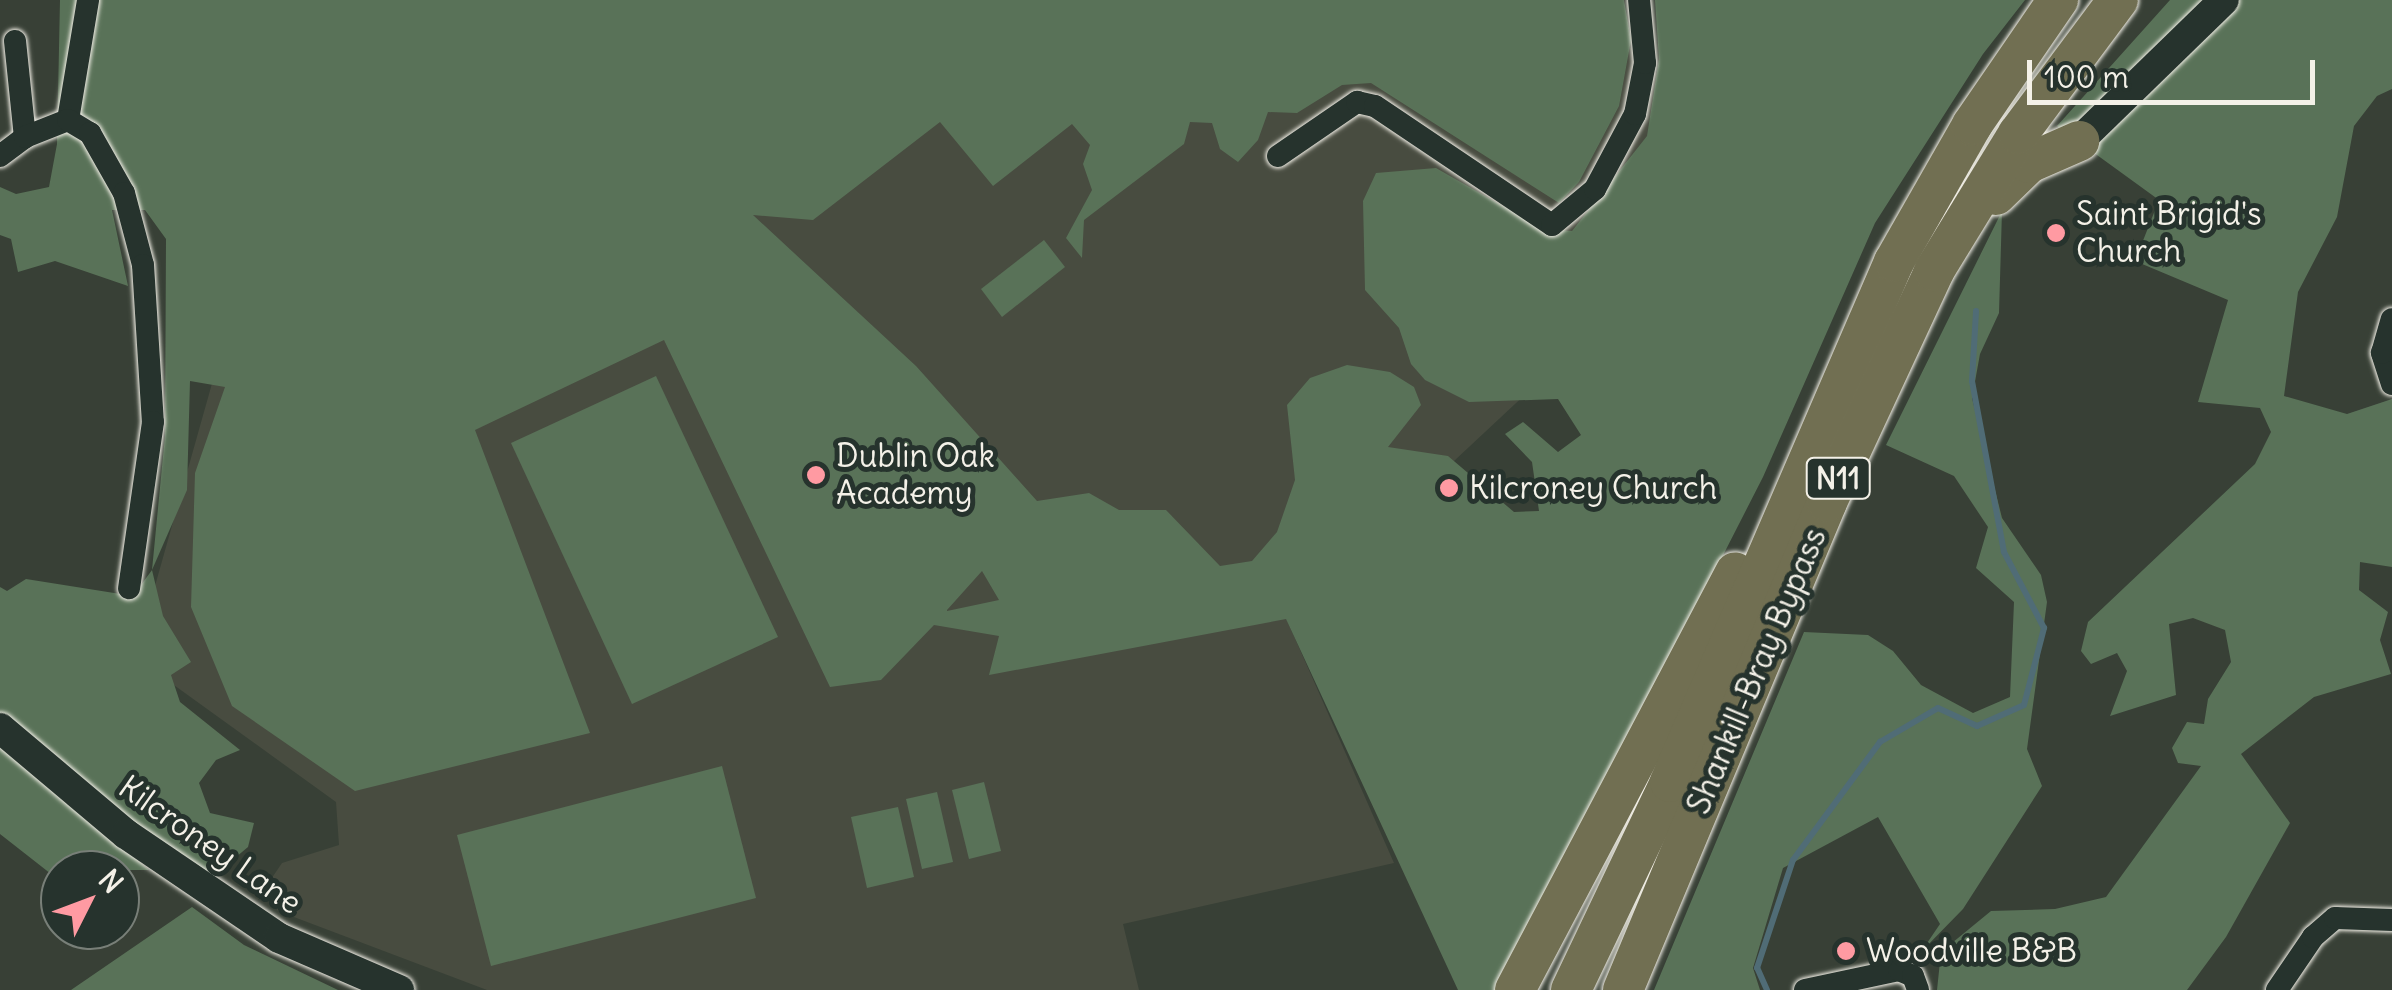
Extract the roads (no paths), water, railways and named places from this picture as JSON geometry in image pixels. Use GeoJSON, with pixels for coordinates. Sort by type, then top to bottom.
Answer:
{"type":"FeatureCollection","features":[{"type":"Feature","properties":{"kind":"highway","name":"Shankill-Bray Bypass"},"geometry":{"type":"LineString","coordinates":[[1630,973],[1827,502],[1934,271],[2018,134],[2118,0]]}},
{"type":"Feature","properties":{"kind":"highway"},"geometry":{"type":"LineString","coordinates":[[2079,141],[2058,139],[2049,120],[2135,0]]}},
{"type":"Feature","properties":{"kind":"highway","name":"Shankill-Bray Bypass"},"geometry":{"type":"LineString","coordinates":[[1571,990],[1670,782],[1894,262],[1972,124],[2055,2]]}},
{"type":"Feature","properties":{"kind":"highway","name":"N11"},"geometry":{"type":"LineString","coordinates":[[1630,973],[1673,905],[1918,330],[2011,176],[2079,141]]}},
{"type":"Feature","properties":{"kind":"highway","name":"N11"},"geometry":{"type":"LineString","coordinates":[[1515,990],[1894,262]]}},
{"type":"Feature","properties":{"kind":"street"},"geometry":{"type":"LineString","coordinates":[[68,120],[88,0]]}},
{"type":"Feature","properties":{"kind":"street"},"geometry":{"type":"LineString","coordinates":[[1278,156],[1357,102],[1375,106],[1552,225],[1595,190],[1634,114],[1646,63],[1639,0]]}},
{"type":"Feature","properties":{"kind":"street"},"geometry":{"type":"LineString","coordinates":[[2079,141],[2224,0]]}},
{"type":"Feature","properties":{"kind":"street"},"geometry":{"type":"LineString","coordinates":[[15,41],[25,137]]}},
{"type":"Feature","properties":{"kind":"street"},"geometry":{"type":"LineString","coordinates":[[0,156],[25,137],[68,120]]}},
{"type":"Feature","properties":{"kind":"street"},"geometry":{"type":"LineString","coordinates":[[68,120],[90,132],[124,193],[142,265],[153,422],[129,588]]}},
{"type":"Feature","properties":{"kind":"street"},"geometry":{"type":"LineString","coordinates":[[2392,319],[2382,354],[2392,384]]}},
{"type":"Feature","properties":{"kind":"street","name":"Kilcroney Lane"},"geometry":{"type":"LineString","coordinates":[[0,728],[126,834],[279,938],[398,990]]}},
{"type":"Feature","properties":{"kind":"street"},"geometry":{"type":"LineString","coordinates":[[2277,990],[2313,937],[2335,918],[2392,920]]}},
{"type":"Feature","properties":{"kind":"street"},"geometry":{"type":"LineString","coordinates":[[1805,990],[1899,970],[1913,976],[1918,990]]}},
{"type":"Feature","properties":{"kind":"waterway"},"geometry":{"type":"LineString","coordinates":[[1767,990],[1757,968],[1793,860],[1880,742],[1938,708],[1977,726],[2024,705],[2044,628],[2004,552],[1972,381],[1976,311]]}},
{"type":"Feature","properties":{"kind":"place","name":"Saint Brigid's Church"},"geometry":{"type":"Point","coordinates":[2056,233]}},
{"type":"Feature","properties":{"kind":"place","name":"Dublin Oak Academy"},"geometry":{"type":"Point","coordinates":[816,475]}},
{"type":"Feature","properties":{"kind":"place","name":"Kilcroney Church"},"geometry":{"type":"Point","coordinates":[1449,488]}},
{"type":"Feature","properties":{"kind":"place","name":"Woodville B&B"},"geometry":{"type":"Point","coordinates":[1846,951]}}]}
